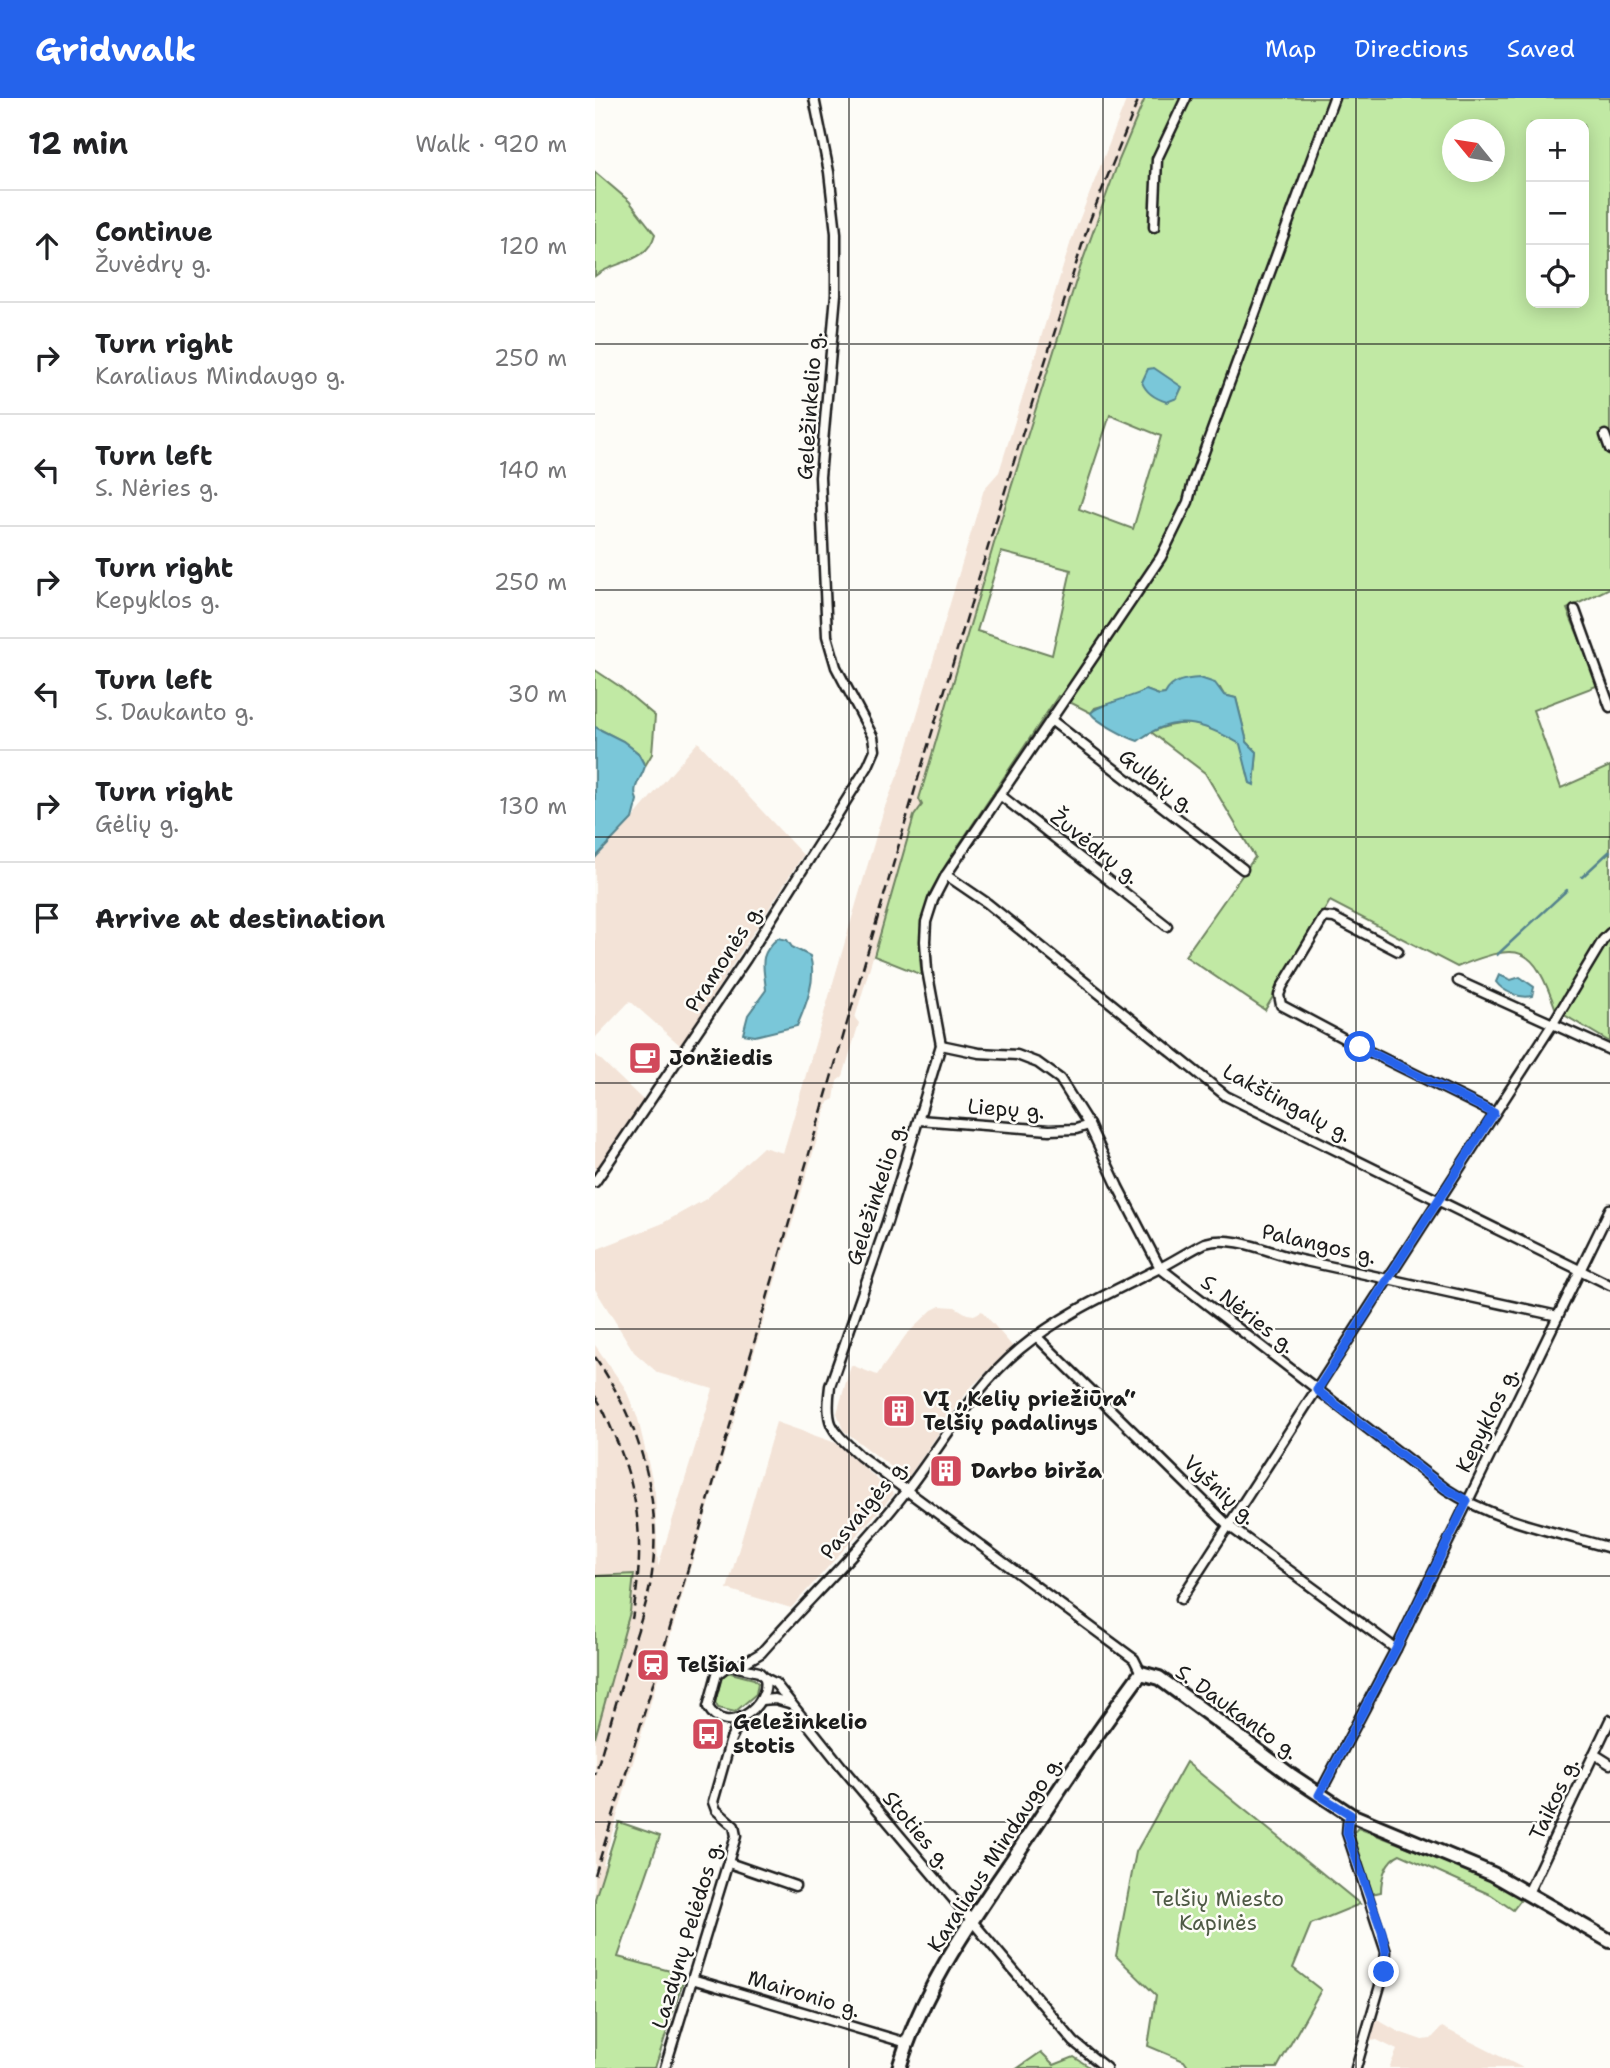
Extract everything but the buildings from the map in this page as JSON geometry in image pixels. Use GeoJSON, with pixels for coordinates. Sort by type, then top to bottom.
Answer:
{"type":"FeatureCollection","features":[{"type":"Feature","properties":{"kind":"main road","name":"S. Daukanto g."},"geometry":{"type":"LineString","coordinates":[[1141,1673],[1159,1678],[1319,1795],[1351,1815],[1493,1874],[1610,1941]]}},
{"type":"Feature","properties":{"kind":"main road","name":"Karaliaus Mindaugo g."},"geometry":{"type":"LineString","coordinates":[[899,2068],[907,2043],[937,1979],[970,1921],[1141,1673]]}},
{"type":"Feature","properties":{"kind":"street","name":"Geležinkelio g."},"geometry":{"type":"LineString","coordinates":[[814,98],[829,173],[836,233],[836,294],[820,477],[827,636],[831,655],[867,722],[875,750]]}},
{"type":"Feature","properties":{"kind":"street"},"geometry":{"type":"LineString","coordinates":[[1154,227],[1157,159],[1186,98]]}},
{"type":"Feature","properties":{"kind":"street","name":"Geležinkelio g."},"geometry":{"type":"LineString","coordinates":[[907,1490],[843,1440],[830,1423],[827,1413],[830,1386],[887,1222],[941,1045],[927,970],[926,922],[933,900],[946,875],[1161,557],[1188,502],[1334,98]]}},
{"type":"Feature","properties":{"kind":"street"},"geometry":{"type":"LineString","coordinates":[[1605,435],[1610,449]]}},
{"type":"Feature","properties":{"kind":"street"},"geometry":{"type":"LineString","coordinates":[[1575,610],[1610,707]]}},
{"type":"Feature","properties":{"kind":"street","name":"Gulbių g."},"geometry":{"type":"LineString","coordinates":[[1051,720],[1243,869]]}},
{"type":"Feature","properties":{"kind":"street","name":"Pramonės g."},"geometry":{"type":"LineString","coordinates":[[595,1182],[745,959],[868,766],[875,750]]}},
{"type":"Feature","properties":{"kind":"street","name":"Žuvėdrų g."},"geometry":{"type":"LineString","coordinates":[[1000,795],[1167,926]]}},
{"type":"Feature","properties":{"kind":"street","name":"Lakštingalų g."},"geometry":{"type":"LineString","coordinates":[[946,875],[987,903],[1226,1096],[1610,1285]]}},
{"type":"Feature","properties":{"kind":"street"},"geometry":{"type":"LineString","coordinates":[[1398,951],[1334,918],[1324,917],[1282,987],[1279,995],[1281,1005],[1494,1113]]}},
{"type":"Feature","properties":{"kind":"street"},"geometry":{"type":"LineString","coordinates":[[1181,1599],[1610,933]]}},
{"type":"Feature","properties":{"kind":"street"},"geometry":{"type":"LineString","coordinates":[[1458,981],[1610,1051]]}},
{"type":"Feature","properties":{"kind":"street","name":"S. Nėries g."},"geometry":{"type":"LineString","coordinates":[[941,1045],[979,1053],[1017,1055],[1038,1063],[1060,1079],[1089,1125],[1160,1268],[1446,1489],[1467,1501],[1523,1523],[1610,1548]]}},
{"type":"Feature","properties":{"kind":"street","name":"Liepų g."},"geometry":{"type":"LineString","coordinates":[[919,1120],[1049,1130],[1076,1129],[1089,1125]]}},
{"type":"Feature","properties":{"kind":"street","name":"Kepyklos g."},"geometry":{"type":"LineString","coordinates":[[1319,1795],[1396,1649],[1610,1209]]}},
{"type":"Feature","properties":{"kind":"street","name":"Palangos g."},"geometry":{"type":"LineString","coordinates":[[1160,1268],[1205,1243],[1223,1240],[1301,1261],[1558,1316]]}},
{"type":"Feature","properties":{"kind":"street","name":"Pasvaigės g."},"geometry":{"type":"LineString","coordinates":[[739,1666],[761,1653],[907,1490],[985,1382],[1037,1336],[1085,1305],[1160,1268]]}},
{"type":"Feature","properties":{"kind":"street","name":"Vyšnių g."},"geometry":{"type":"LineString","coordinates":[[1037,1336],[1229,1526],[1396,1649]]}},
{"type":"Feature","properties":{"kind":"street","name":"S. Daukanto g."},"geometry":{"type":"LineString","coordinates":[[907,1490],[1134,1659],[1141,1673]]}},
{"type":"Feature","properties":{"kind":"street"},"geometry":{"type":"LineString","coordinates":[[761,1653],[767,1686],[761,1700],[741,1719],[735,1721],[719,1716],[708,1707],[717,1674],[729,1665],[764,1676]]}},
{"type":"Feature","properties":{"kind":"street","name":"Stoties g."},"geometry":{"type":"LineString","coordinates":[[764,1676],[775,1683],[970,1921],[1074,2042],[1106,2068]]}},
{"type":"Feature","properties":{"kind":"street"},"geometry":{"type":"LineString","coordinates":[[761,1700],[775,1699],[789,1703]]}},
{"type":"Feature","properties":{"kind":"street"},"geometry":{"type":"LineString","coordinates":[[719,1716],[731,1740]]}},
{"type":"Feature","properties":{"kind":"street","name":"Lazdynų Pelėdos g."},"geometry":{"type":"LineString","coordinates":[[665,2068],[736,1836],[734,1826],[716,1810],[713,1802],[731,1740],[741,1719]]}},
{"type":"Feature","properties":{"kind":"street","name":"Taikos g."},"geometry":{"type":"LineString","coordinates":[[1528,1893],[1610,1720]]}},
{"type":"Feature","properties":{"kind":"street"},"geometry":{"type":"LineString","coordinates":[[1594,1754],[1610,1764]]}},
{"type":"Feature","properties":{"kind":"street"},"geometry":{"type":"LineString","coordinates":[[1351,1815],[1347,1833],[1386,1952],[1384,1972],[1356,2068]]}},
{"type":"Feature","properties":{"kind":"street"},"geometry":{"type":"LineString","coordinates":[[729,1863],[795,1886]]}},
{"type":"Feature","properties":{"kind":"street","name":"Maironio g."},"geometry":{"type":"LineString","coordinates":[[692,1979],[907,2043]]}},
{"type":"Feature","properties":{"kind":"shaded area"},"geometry":{"type":"Polygon","coordinates":[[[1127,98],[1145,98],[1098,216],[1000,523],[919,799],[923,805],[914,816],[855,1018],[859,1023],[843,1076],[837,1081],[834,1099],[828,1102],[603,1864],[606,1865],[595,1899],[595,1738],[630,1612],[634,1575],[595,1576],[595,1345],[625,1388],[638,1419],[655,1492],[658,1567],[713,1389],[658,1373],[634,1352],[595,1289],[595,1250],[661,1224],[706,1199],[763,1147],[783,1153],[884,809],[903,762],[984,489],[999,472],[1071,241],[1127,98]]]}},
{"type":"Feature","properties":{"kind":"shaded area"},"geometry":{"type":"Polygon","coordinates":[[[698,742],[803,855],[681,1046],[630,1001],[595,1038],[595,858],[698,742]]]}},
{"type":"Feature","properties":{"kind":"shaded area"},"geometry":{"type":"Polygon","coordinates":[[[595,1054],[644,1101],[595,1176],[595,1054]]]}},
{"type":"Feature","properties":{"kind":"shaded area"},"geometry":{"type":"Polygon","coordinates":[[[940,1306],[955,1307],[974,1315],[982,1311],[1013,1347],[970,1388],[907,1479],[843,1430],[837,1413],[851,1365],[877,1375],[906,1335],[932,1310],[940,1306]]]}},
{"type":"Feature","properties":{"kind":"shaded area"},"geometry":{"type":"Polygon","coordinates":[[[776,1422],[836,1443],[894,1494],[791,1608],[727,1589],[776,1422]]]}},
{"type":"Feature","properties":{"kind":"shaded area"},"geometry":{"type":"Polygon","coordinates":[[[1376,2019],[1399,2032],[1422,2040],[1431,2039],[1442,2027],[1523,2068],[1389,2068],[1397,2050],[1377,2040],[1370,2041],[1376,2019]]]}},
{"type":"Feature","properties":{"kind":"green space"},"geometry":{"type":"Polygon","coordinates":[[[1145,98],[1610,98],[1610,588],[1567,609],[1599,685],[1533,710],[1561,788],[1610,766],[1610,926],[1604,932],[1610,937],[1610,1042],[1556,1010],[1540,972],[1522,954],[1496,954],[1457,967],[1330,901],[1265,1010],[1185,956],[1255,857],[1205,773],[1151,732],[1187,723],[1207,727],[1228,737],[1241,744],[1250,783],[1254,784],[1257,752],[1247,742],[1236,698],[1224,695],[1220,688],[1159,695],[1146,690],[1131,698],[1095,708],[1091,713],[1058,696],[930,893],[922,923],[922,975],[874,956],[914,816],[922,805],[919,799],[1000,523],[1080,268],[1119,160],[1145,98]],[[1110,415],[1079,509],[1133,529],[1161,436],[1110,415]],[[1001,552],[977,631],[1052,655],[1071,570],[1001,552]]]}},
{"type":"Feature","properties":{"kind":"green space"},"geometry":{"type":"Polygon","coordinates":[[[595,172],[629,201],[655,234],[651,244],[638,256],[595,276],[595,172]]]}},
{"type":"Feature","properties":{"kind":"green space"},"geometry":{"type":"Polygon","coordinates":[[[595,670],[655,716],[652,754],[645,766],[638,753],[623,741],[595,727],[595,670]]]}},
{"type":"Feature","properties":{"kind":"green space"},"geometry":{"type":"Polygon","coordinates":[[[634,1574],[630,1612],[595,1738],[595,1576],[634,1574]]]}},
{"type":"Feature","properties":{"kind":"green space"},"geometry":{"type":"Polygon","coordinates":[[[727,1672],[754,1679],[758,1683],[756,1694],[735,1712],[718,1708],[715,1702],[721,1679],[727,1672]]]}},
{"type":"Feature","properties":{"kind":"green space","name":"Telšių Miesto Kapinės"},"geometry":{"type":"Polygon","coordinates":[[[1186,1762],[1360,1904],[1311,1924],[1293,1968],[1321,1990],[1277,2068],[1189,2068],[1184,2061],[1148,2046],[1156,1995],[1116,1956],[1136,1852],[1186,1762]]]}},
{"type":"Feature","properties":{"kind":"green space"},"geometry":{"type":"Polygon","coordinates":[[[619,1822],[660,1836],[618,1957],[685,1975],[655,2068],[595,2068],[595,1899],[619,1822]]]}},
{"type":"Feature","properties":{"kind":"green space"},"geometry":{"type":"Polygon","coordinates":[[[1358,1828],[1480,1875],[1523,1897],[1513,1910],[1491,1895],[1400,1854],[1391,1860],[1385,1870],[1381,1892],[1371,1894],[1352,1834],[1358,1828]]]}},
{"type":"Feature","properties":{"kind":"green space"},"geometry":{"type":"Polygon","coordinates":[[[1041,2052],[1054,2065],[1074,2057],[1091,2068],[1018,2068],[1041,2052]]]}},
{"type":"Feature","properties":{"kind":"water"},"geometry":{"type":"Polygon","coordinates":[[[1154,368],[1182,387],[1177,398],[1167,402],[1146,389],[1142,382],[1148,369],[1154,368]]]}},
{"type":"Feature","properties":{"kind":"water"},"geometry":{"type":"Polygon","coordinates":[[[1200,678],[1215,683],[1224,695],[1236,698],[1247,742],[1257,752],[1254,785],[1250,783],[1240,744],[1214,731],[1201,726],[1177,724],[1164,726],[1138,741],[1105,725],[1091,713],[1146,690],[1159,695],[1165,694],[1175,683],[1200,678]]]}},
{"type":"Feature","properties":{"kind":"water"},"geometry":{"type":"Polygon","coordinates":[[[595,727],[623,741],[638,753],[645,766],[636,787],[637,800],[632,819],[595,858],[595,727]]]}},
{"type":"Feature","properties":{"kind":"water"},"geometry":{"type":"Polygon","coordinates":[[[778,938],[787,940],[792,947],[810,956],[811,983],[804,1009],[797,1026],[755,1036],[743,1034],[748,1015],[766,990],[764,956],[778,938]]]}},
{"type":"Feature","properties":{"kind":"water"},"geometry":{"type":"Polygon","coordinates":[[[1499,975],[1511,980],[1520,977],[1534,987],[1532,996],[1518,996],[1503,989],[1496,982],[1499,975]]]}},
{"type":"Feature","properties":{"kind":"waterway"},"geometry":{"type":"LineString","coordinates":[[1582,877],[1610,851]]}},
{"type":"Feature","properties":{"kind":"waterway"},"geometry":{"type":"LineString","coordinates":[[1497,955],[1567,890]]}},
{"type":"Feature","properties":{"kind":"railway"},"geometry":{"type":"LineString","coordinates":[[595,1875],[700,1529],[920,772],[1021,438],[1090,220],[1139,98]]}},
{"type":"Feature","properties":{"kind":"railway"},"geometry":{"type":"LineString","coordinates":[[595,1357],[611,1382],[635,1435],[651,1492],[654,1521],[654,1551],[647,1598],[595,1775]]}},
{"type":"Feature","properties":{"kind":"railway"},"geometry":{"type":"LineString","coordinates":[[595,1396],[622,1454],[635,1500],[639,1546],[632,1619]]}},
{"type":"Feature","properties":{"kind":"place","name":"Jonžiedis"},"geometry":{"type":"Point","coordinates":[645,1058]}},
{"type":"Feature","properties":{"kind":"place","name":"VĮ „Kelių priežiūra“ Telšių padalinys"},"geometry":{"type":"Point","coordinates":[899,1411]}},
{"type":"Feature","properties":{"kind":"place","name":"Darbo birža"},"geometry":{"type":"Point","coordinates":[946,1471]}},
{"type":"Feature","properties":{"kind":"place","name":"Telšiai"},"geometry":{"type":"Point","coordinates":[653,1665]}},
{"type":"Feature","properties":{"kind":"place","name":"Geležinkelio stotis"},"geometry":{"type":"Point","coordinates":[708,1734]}},
{"type":"Feature","properties":{"kind":"route"},"geometry":{"type":"LineString","coordinates":[[1360,1047],[1494,1113],[1317,1390],[1446,1489],[1467,1501],[1396,1649],[1319,1795],[1351,1815],[1346,1827],[1347,1833],[1382,1932],[1386,1952],[1384,1972]]}}]}
